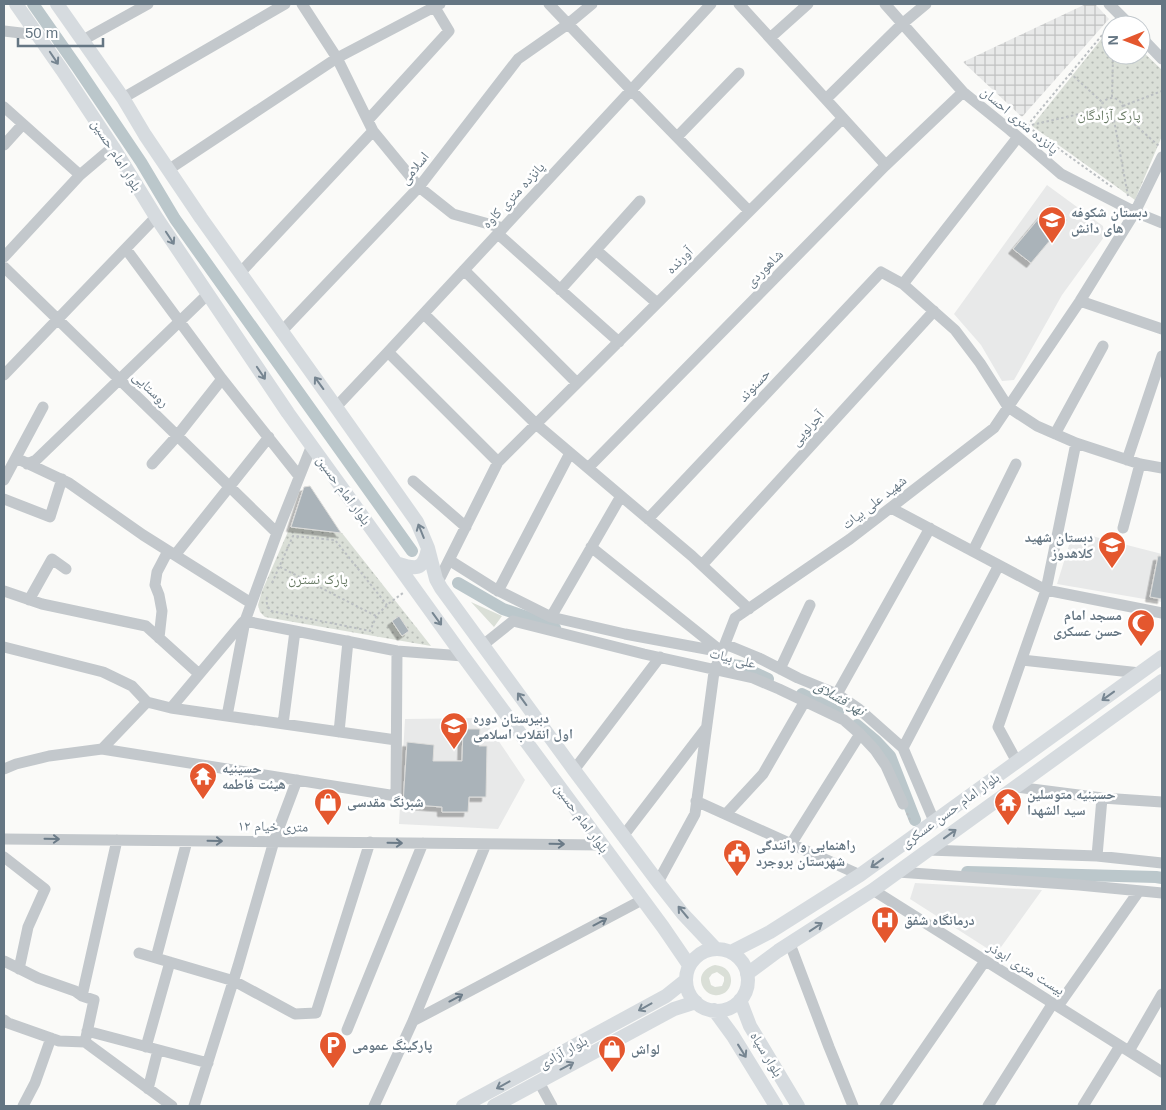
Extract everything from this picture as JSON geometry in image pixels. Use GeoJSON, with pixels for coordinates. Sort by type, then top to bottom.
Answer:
{"type":"FeatureCollection","features":[{"type":"Feature","properties":{"kind":"main road","name":"بلوار امام حسین"},"geometry":{"type":"LineString","coordinates":[[16,4],[113,146],[156,217],[288,413],[463,656],[690,965]]}},
{"type":"Feature","properties":{"kind":"main road","name":"بلوار امام حسین"},"geometry":{"type":"LineString","coordinates":[[57,4],[123,98],[168,170],[417,522],[441,588],[658,882],[715,948]]}},
{"type":"Feature","properties":{"kind":"main road"},"geometry":{"type":"LineString","coordinates":[[396,563],[416,567],[424,562],[428,549]]}},
{"type":"Feature","properties":{"kind":"main road"},"geometry":{"type":"LineString","coordinates":[[422,599],[421,592],[424,583],[428,581],[438,582]]}},
{"type":"Feature","properties":{"kind":"main road","name":"بلوار امام حسن عسکری"},"geometry":{"type":"LineString","coordinates":[[731,952],[770,932],[860,875],[1162,657]]}},
{"type":"Feature","properties":{"kind":"main road","name":"بلوار امام حسن عسکری"},"geometry":{"type":"LineString","coordinates":[[747,974],[778,950],[873,890],[1162,681]]}},
{"type":"Feature","properties":{"kind":"main road"},"geometry":{"type":"LineString","coordinates":[[917,834],[928,850]]}},
{"type":"Feature","properties":{"kind":"main road"},"geometry":{"type":"LineString","coordinates":[[715,948],[731,952],[743,963],[747,974],[747,988],[744,994],[731,1007],[714,1010],[701,1006],[691,996],[687,988],[686,975],[690,965],[694,959],[707,950],[715,948]]}},
{"type":"Feature","properties":{"kind":"main road","name":"بلوار آزادی"},"geometry":{"type":"LineString","coordinates":[[463,1106],[666,996],[686,980]]}},
{"type":"Feature","properties":{"kind":"main road","name":"بلوار سپاه"},"geometry":{"type":"LineString","coordinates":[[740,1000],[750,1026],[798,1106]]}},
{"type":"Feature","properties":{"kind":"main road","name":"بلوار آزادی"},"geometry":{"type":"LineString","coordinates":[[494,1106],[674,1009],[696,1002]]}},
{"type":"Feature","properties":{"kind":"main road","name":"بلوار سپاه"},"geometry":{"type":"LineString","coordinates":[[714,1010],[733,1036],[776,1106]]}},
{"type":"Feature","properties":{"kind":"street"},"geometry":{"type":"LineString","coordinates":[[83,40],[148,4]]}},
{"type":"Feature","properties":{"kind":"street"},"geometry":{"type":"LineString","coordinates":[[123,98],[285,4]]}},
{"type":"Feature","properties":{"kind":"street"},"geometry":{"type":"LineString","coordinates":[[302,4],[337,58],[374,131],[419,187],[453,214],[500,231],[560,290],[618,342]]}},
{"type":"Feature","properties":{"kind":"street"},"geometry":{"type":"LineString","coordinates":[[549,4],[749,211]]}},
{"type":"Feature","properties":{"kind":"street","name":"اسلامی"},"geometry":{"type":"LineString","coordinates":[[282,332],[419,187],[518,59],[568,24],[592,4]]}},
{"type":"Feature","properties":{"kind":"street","name":"پانزده متری کاوه"},"geometry":{"type":"LineString","coordinates":[[336,407],[711,4]]}},
{"type":"Feature","properties":{"kind":"street"},"geometry":{"type":"LineString","coordinates":[[739,4],[885,166]]}},
{"type":"Feature","properties":{"kind":"street"},"geometry":{"type":"LineString","coordinates":[[770,38],[808,4]]}},
{"type":"Feature","properties":{"kind":"street","name":"پانزده متری احسان"},"geometry":{"type":"LineString","coordinates":[[884,4],[963,92],[1061,174],[1135,212],[1162,223]]}},
{"type":"Feature","properties":{"kind":"street"},"geometry":{"type":"LineString","coordinates":[[826,99],[902,24],[926,4]]}},
{"type":"Feature","properties":{"kind":"street"},"geometry":{"type":"LineString","coordinates":[[1109,4],[1120,15]]}},
{"type":"Feature","properties":{"kind":"street"},"geometry":{"type":"LineString","coordinates":[[168,170],[337,58],[437,5],[448,31],[368,120]]}},
{"type":"Feature","properties":{"kind":"street"},"geometry":{"type":"LineString","coordinates":[[4,32],[38,35]]}},
{"type":"Feature","properties":{"kind":"street"},"geometry":{"type":"LineString","coordinates":[[1151,47],[1162,59]]}},
{"type":"Feature","properties":{"kind":"street"},"geometry":{"type":"LineString","coordinates":[[677,137],[739,73]]}},
{"type":"Feature","properties":{"kind":"street","name":"شاهوردی"},"geometry":{"type":"LineString","coordinates":[[588,468],[885,166],[963,92]]}},
{"type":"Feature","properties":{"kind":"street"},"geometry":{"type":"LineString","coordinates":[[4,107],[80,175]]}},
{"type":"Feature","properties":{"kind":"street","name":"آورنده"},"geometry":{"type":"LineString","coordinates":[[438,582],[498,462],[843,118]]}},
{"type":"Feature","properties":{"kind":"street"},"geometry":{"type":"LineString","coordinates":[[4,145],[23,124]]}},
{"type":"Feature","properties":{"kind":"street"},"geometry":{"type":"LineString","coordinates":[[240,273],[374,131]]}},
{"type":"Feature","properties":{"kind":"street"},"geometry":{"type":"LineString","coordinates":[[1018,137],[903,284],[955,330],[1008,407],[1037,426],[1076,443],[1140,464],[1162,468]]}},
{"type":"Feature","properties":{"kind":"street"},"geometry":{"type":"LineString","coordinates":[[4,257],[80,175],[113,146]]}},
{"type":"Feature","properties":{"kind":"street","name":"شهید علی بیات"},"geometry":{"type":"LineString","coordinates":[[658,882],[695,814],[715,668],[735,618],[850,539],[994,428],[1080,301],[1135,212],[1162,157]]}},
{"type":"Feature","properties":{"kind":"street"},"geometry":{"type":"LineString","coordinates":[[560,290],[640,201]]}},
{"type":"Feature","properties":{"kind":"street"},"geometry":{"type":"LineString","coordinates":[[4,375],[156,217]]}},
{"type":"Feature","properties":{"kind":"street"},"geometry":{"type":"LineString","coordinates":[[126,248],[222,379],[299,476]]}},
{"type":"Feature","properties":{"kind":"street"},"geometry":{"type":"LineString","coordinates":[[596,250],[657,303]]}},
{"type":"Feature","properties":{"kind":"street","name":"روستایی"},"geometry":{"type":"LineString","coordinates":[[4,267],[277,533]]}},
{"type":"Feature","properties":{"kind":"street"},"geometry":{"type":"LineString","coordinates":[[464,270],[577,383]]}},
{"type":"Feature","properties":{"kind":"street","name":"حسنوند"},"geometry":{"type":"LineString","coordinates":[[648,519],[881,272],[903,284]]}},
{"type":"Feature","properties":{"kind":"street"},"geometry":{"type":"LineString","coordinates":[[27,464],[36,460],[207,294]]}},
{"type":"Feature","properties":{"kind":"street"},"geometry":{"type":"LineString","coordinates":[[1080,301],[1162,330]]}},
{"type":"Feature","properties":{"kind":"street","name":"آجرلویی"},"geometry":{"type":"LineString","coordinates":[[702,565],[934,311]]}},
{"type":"Feature","properties":{"kind":"street"},"geometry":{"type":"LineString","coordinates":[[424,314],[536,424],[702,565],[749,609]]}},
{"type":"Feature","properties":{"kind":"street"},"geometry":{"type":"LineString","coordinates":[[1055,434],[1104,346]]}},
{"type":"Feature","properties":{"kind":"street"},"geometry":{"type":"LineString","coordinates":[[388,352],[498,462]]}},
{"type":"Feature","properties":{"kind":"street"},"geometry":{"type":"LineString","coordinates":[[1127,460],[1162,356]]}},
{"type":"Feature","properties":{"kind":"street"},"geometry":{"type":"LineString","coordinates":[[152,464],[222,379]]}},
{"type":"Feature","properties":{"kind":"street"},"geometry":{"type":"LineString","coordinates":[[4,480],[42,407]]}},
{"type":"Feature","properties":{"kind":"street"},"geometry":{"type":"LineString","coordinates":[[159,638],[162,611],[155,585],[157,572],[171,553],[230,487],[269,438]]}},
{"type":"Feature","properties":{"kind":"street"},"geometry":{"type":"LineString","coordinates":[[1017,762],[998,727],[1046,590],[1076,443]]}},
{"type":"Feature","properties":{"kind":"street"},"geometry":{"type":"LineString","coordinates":[[227,716],[244,620],[312,445]]}},
{"type":"Feature","properties":{"kind":"street"},"geometry":{"type":"LineString","coordinates":[[498,591],[570,453]]}},
{"type":"Feature","properties":{"kind":"street"},"geometry":{"type":"LineString","coordinates":[[16,458],[70,482],[138,532],[251,603]]}},
{"type":"Feature","properties":{"kind":"street"},"geometry":{"type":"LineString","coordinates":[[973,551],[1016,464]]}},
{"type":"Feature","properties":{"kind":"street"},"geometry":{"type":"LineString","coordinates":[[1123,528],[1140,464]]}},
{"type":"Feature","properties":{"kind":"street"},"geometry":{"type":"LineString","coordinates":[[4,499],[50,517],[62,479]]}},
{"type":"Feature","properties":{"kind":"street"},"geometry":{"type":"LineString","coordinates":[[414,481],[466,527]]}},
{"type":"Feature","properties":{"kind":"street"},"geometry":{"type":"LineString","coordinates":[[551,617],[621,496]]}},
{"type":"Feature","properties":{"kind":"street"},"geometry":{"type":"LineString","coordinates":[[891,508],[1046,590],[1162,613]]}},
{"type":"Feature","properties":{"kind":"street"},"geometry":{"type":"LineString","coordinates":[[837,694],[930,528]]}},
{"type":"Feature","properties":{"kind":"street"},"geometry":{"type":"LineString","coordinates":[[591,547],[724,648],[759,658],[798,678],[837,694],[859,710],[903,748],[934,821]]}},
{"type":"Feature","properties":{"kind":"street"},"geometry":{"type":"LineString","coordinates":[[29,600],[52,559],[66,569]]}},
{"type":"Feature","properties":{"kind":"street","name":"علی بیات"},"geometry":{"type":"LineString","coordinates":[[449,560],[498,591],[551,617],[625,634],[724,648]]}},
{"type":"Feature","properties":{"kind":"street"},"geometry":{"type":"LineString","coordinates":[[903,748],[999,565]]}},
{"type":"Feature","properties":{"kind":"street"},"geometry":{"type":"LineString","coordinates":[[4,591],[42,604],[146,626],[199,674]]}},
{"type":"Feature","properties":{"kind":"street"},"geometry":{"type":"LineString","coordinates":[[780,669],[810,605]]}},
{"type":"Feature","properties":{"kind":"street"},"geometry":{"type":"LineString","coordinates":[[244,620],[397,651],[463,656]]}},
{"type":"Feature","properties":{"kind":"street"},"geometry":{"type":"LineString","coordinates":[[171,708],[244,620]]}},
{"type":"Feature","properties":{"kind":"street","name":"علی بیات"},"geometry":{"type":"LineString","coordinates":[[483,645],[514,622],[753,678],[844,720],[875,750],[886,766],[903,804]]}},
{"type":"Feature","properties":{"kind":"street"},"geometry":{"type":"LineString","coordinates":[[283,724],[295,631]]}},
{"type":"Feature","properties":{"kind":"street"},"geometry":{"type":"LineString","coordinates":[[339,732],[348,641]]}},
{"type":"Feature","properties":{"kind":"street"},"geometry":{"type":"LineString","coordinates":[[4,647],[103,672],[132,686],[147,702],[171,708],[396,740]]}},
{"type":"Feature","properties":{"kind":"street"},"geometry":{"type":"LineString","coordinates":[[4,769],[49,756],[102,749],[396,796],[397,651]]}},
{"type":"Feature","properties":{"kind":"street"},"geometry":{"type":"LineString","coordinates":[[574,770],[660,657]]}},
{"type":"Feature","properties":{"kind":"street"},"geometry":{"type":"LineString","coordinates":[[1022,660],[1140,673]]}},
{"type":"Feature","properties":{"kind":"street"},"geometry":{"type":"LineString","coordinates":[[726,814],[763,774],[805,701]]}},
{"type":"Feature","properties":{"kind":"street"},"geometry":{"type":"LineString","coordinates":[[102,749],[147,702]]}},
{"type":"Feature","properties":{"kind":"street"},"geometry":{"type":"LineString","coordinates":[[624,836],[707,727]]}},
{"type":"Feature","properties":{"kind":"street"},"geometry":{"type":"LineString","coordinates":[[791,844],[860,734]]}},
{"type":"Feature","properties":{"kind":"street"},"geometry":{"type":"LineString","coordinates":[[194,1106],[234,981],[274,841],[297,780]]}},
{"type":"Feature","properties":{"kind":"street"},"geometry":{"type":"LineString","coordinates":[[1016,787],[1102,798],[1162,802]]}},
{"type":"Feature","properties":{"kind":"street"},"geometry":{"type":"LineString","coordinates":[[1097,856],[1102,798]]}},
{"type":"Feature","properties":{"kind":"street"},"geometry":{"type":"LineString","coordinates":[[696,801],[860,875]]}},
{"type":"Feature","properties":{"kind":"street","name":"۱۲ متری خیام"},"geometry":{"type":"LineString","coordinates":[[4,839],[602,845]]}},
{"type":"Feature","properties":{"kind":"street"},"geometry":{"type":"LineString","coordinates":[[82,996],[117,840]]}},
{"type":"Feature","properties":{"kind":"street"},"geometry":{"type":"LineString","coordinates":[[156,958],[187,841]]}},
{"type":"Feature","properties":{"kind":"street"},"geometry":{"type":"LineString","coordinates":[[139,953],[234,981],[295,1014],[316,1013],[370,842]]}},
{"type":"Feature","properties":{"kind":"street"},"geometry":{"type":"LineString","coordinates":[[347,1030],[423,843]]}},
{"type":"Feature","properties":{"kind":"street"},"geometry":{"type":"LineString","coordinates":[[374,1106],[413,1020],[486,844]]}},
{"type":"Feature","properties":{"kind":"street"},"geometry":{"type":"LineString","coordinates":[[928,850],[1097,856],[1162,863]]}},
{"type":"Feature","properties":{"kind":"street"},"geometry":{"type":"LineString","coordinates":[[4,857],[45,889],[28,927],[19,969]]}},
{"type":"Feature","properties":{"kind":"street"},"geometry":{"type":"LineString","coordinates":[[898,872],[1069,884],[1162,893]]}},
{"type":"Feature","properties":{"kind":"street","name":"بیست متری ابوذر"},"geometry":{"type":"LineString","coordinates":[[873,890],[1162,1072]]}},
{"type":"Feature","properties":{"kind":"street"},"geometry":{"type":"LineString","coordinates":[[988,1106],[1055,1005],[1139,891]]}},
{"type":"Feature","properties":{"kind":"street"},"geometry":{"type":"LineString","coordinates":[[413,1020],[642,900]]}},
{"type":"Feature","properties":{"kind":"street"},"geometry":{"type":"LineString","coordinates":[[790,944],[853,1106]]}},
{"type":"Feature","properties":{"kind":"street"},"geometry":{"type":"LineString","coordinates":[[4,961],[38,978],[94,1000],[86,1037]]}},
{"type":"Feature","properties":{"kind":"street"},"geometry":{"type":"LineString","coordinates":[[885,1106],[985,961]]}},
{"type":"Feature","properties":{"kind":"street"},"geometry":{"type":"LineString","coordinates":[[148,1089],[152,1048],[170,962]]}},
{"type":"Feature","properties":{"kind":"street"},"geometry":{"type":"LineString","coordinates":[[1084,1106],[1162,994]]}},
{"type":"Feature","properties":{"kind":"street"},"geometry":{"type":"LineString","coordinates":[[4,1020],[8,1024],[59,1041],[86,1037],[152,1048],[208,1063]]}},
{"type":"Feature","properties":{"kind":"street"},"geometry":{"type":"LineString","coordinates":[[86,1037],[148,1089],[157,1101],[172,1106]]}},
{"type":"Feature","properties":{"kind":"street"},"geometry":{"type":"LineString","coordinates":[[23,1106],[35,1083],[51,1038]]}},
{"type":"Feature","properties":{"kind":"street"},"geometry":{"type":"LineString","coordinates":[[539,1082],[552,1106]]}},
{"type":"Feature","properties":{"kind":"path"},"geometry":{"type":"LineString","coordinates":[[1027,126],[1101,36]]}},
{"type":"Feature","properties":{"kind":"path"},"geometry":{"type":"LineString","coordinates":[[1112,97],[1113,65]]}},
{"type":"Feature","properties":{"kind":"path"},"geometry":{"type":"LineString","coordinates":[[1070,74],[1103,102]]}},
{"type":"Feature","properties":{"kind":"path"},"geometry":{"type":"LineString","coordinates":[[1123,106],[1162,91]]}},
{"type":"Feature","properties":{"kind":"path"},"geometry":{"type":"LineString","coordinates":[[1112,97],[1120,100],[1123,106],[1122,113],[1118,119],[1110,120],[1104,116],[1101,110],[1103,102],[1112,97]]}},
{"type":"Feature","properties":{"kind":"path"},"geometry":{"type":"LineString","coordinates":[[1027,126],[1101,110]]}},
{"type":"Feature","properties":{"kind":"path"},"geometry":{"type":"LineString","coordinates":[[1122,113],[1162,148]]}},
{"type":"Feature","properties":{"kind":"path"},"geometry":{"type":"LineString","coordinates":[[1114,120],[1129,198],[1121,193]]}},
{"type":"Feature","properties":{"kind":"path"},"geometry":{"type":"LineString","coordinates":[[1027,126],[1113,187]]}},
{"type":"Feature","properties":{"kind":"path"},"geometry":{"type":"LineString","coordinates":[[272,583],[293,536],[335,540],[387,605]]}},
{"type":"Feature","properties":{"kind":"path"},"geometry":{"type":"LineString","coordinates":[[267,560],[376,616]]}},
{"type":"Feature","properties":{"kind":"path"},"geometry":{"type":"LineString","coordinates":[[267,597],[266,602],[271,611],[370,631],[376,616],[387,605],[413,586]]}},
{"type":"Feature","properties":{"kind":"path"},"geometry":{"type":"LineString","coordinates":[[903,804],[917,834]]}},
{"type":"Feature","properties":{"kind":"shaded area"},"geometry":{"type":"Polygon","coordinates":[[[1086,4],[1095,4],[1105,15],[1101,15],[1101,28],[1022,117],[963,62],[1086,4]]]}},
{"type":"Feature","properties":{"kind":"shaded area"},"geometry":{"type":"Polygon","coordinates":[[[1047,185],[1103,226],[1104,237],[1062,295],[1014,380],[1002,381],[981,345],[954,314],[1047,185]]]}},
{"type":"Feature","properties":{"kind":"shaded area","name":"دبستان شهید کلاهدوز"},"geometry":{"type":"Polygon","coordinates":[[[1084,534],[1162,554],[1162,602],[1057,584],[1070,542],[1078,544],[1084,534]]]}},
{"type":"Feature","properties":{"kind":"shaded area","name":"دبیرستان دوره اول انقلاب اسلامی"},"geometry":{"type":"Polygon","coordinates":[[[483,718],[525,780],[498,829],[399,824],[405,719],[483,718]]]}},
{"type":"Feature","properties":{"kind":"shaded area"},"geometry":{"type":"Polygon","coordinates":[[[915,883],[1042,890],[996,954],[910,899],[915,883]]]}},
{"type":"Feature","properties":{"kind":"green space","name":"پارک آزادگان"},"geometry":{"type":"Polygon","coordinates":[[[1101,40],[1101,65],[1151,65],[1151,60],[1162,70],[1162,136],[1135,200],[1032,126],[1101,40]]]}},
{"type":"Feature","properties":{"kind":"green space","name":"پارک نسترن"},"geometry":{"type":"Polygon","coordinates":[[[290,527],[342,533],[431,646],[265,617],[260,612],[258,605],[262,591],[290,527]]]}},
{"type":"Feature","properties":{"kind":"green space"},"geometry":{"type":"Polygon","coordinates":[[[471,602],[502,616],[494,627],[471,602]]]}},
{"type":"Feature","properties":{"kind":"green space"},"geometry":{"type":"Polygon","coordinates":[[[712,966],[723,967],[731,976],[729,987],[721,995],[710,994],[702,985],[702,975],[712,966]],[[717,972],[712,974],[709,978],[711,985],[715,987],[722,986],[724,977],[717,972]]]}},
{"type":"Feature","properties":{"kind":"building"},"geometry":{"type":"Polygon","coordinates":[[[1050,205],[1067,220],[1031,263],[1013,249],[1050,205]]]}},
{"type":"Feature","properties":{"kind":"building"},"geometry":{"type":"Polygon","coordinates":[[[310,486],[341,533],[291,527],[304,487],[310,486]]]}},
{"type":"Feature","properties":{"kind":"building"},"geometry":{"type":"Polygon","coordinates":[[[1158,556],[1162,556],[1162,599],[1150,597],[1158,556]]]}},
{"type":"Feature","properties":{"kind":"building"},"geometry":{"type":"Polygon","coordinates":[[[399,616],[409,631],[402,636],[392,621],[399,616]]]}},
{"type":"Feature","properties":{"kind":"building"},"geometry":{"type":"Polygon","coordinates":[[[463,729],[480,729],[479,746],[487,746],[486,797],[469,797],[468,812],[442,812],[442,807],[403,804],[407,742],[434,745],[433,761],[462,761],[463,729]]]}},
{"type":"Feature","properties":{"kind":"waterway"},"geometry":{"type":"LineString","coordinates":[[33,4],[141,162],[175,219],[412,551]]}},
{"type":"Feature","properties":{"kind":"waterway"},"geometry":{"type":"LineString","coordinates":[[458,583],[503,609],[555,628]]}},
{"type":"Feature","properties":{"kind":"waterway","name":"نهر قشلاق"},"geometry":{"type":"LineString","coordinates":[[731,665],[740,666],[768,679]]}},
{"type":"Feature","properties":{"kind":"waterway","name":"نهر قشلاق"},"geometry":{"type":"LineString","coordinates":[[802,694],[838,712]]}},
{"type":"Feature","properties":{"kind":"waterway","name":"نهر قشلاق"},"geometry":{"type":"LineString","coordinates":[[857,725],[890,756],[915,820]]}},
{"type":"Feature","properties":{"kind":"waterway","name":"نهر قشلاق"},"geometry":{"type":"LineString","coordinates":[[967,872],[1162,878]]}},
{"type":"Feature","properties":{"kind":"place","name":"دبستان شکوفه های دانش"},"geometry":{"type":"Point","coordinates":[1052,244]}},
{"type":"Feature","properties":{"kind":"place","name":"دبستان شهید کلاهدوز"},"geometry":{"type":"Point","coordinates":[1112,569]}},
{"type":"Feature","properties":{"kind":"place","name":"مسجد امام حسن عسکری"},"geometry":{"type":"Point","coordinates":[1141,647]}},
{"type":"Feature","properties":{"kind":"place","name":"دبیرستان دوره اول انقلاب اسلامی"},"geometry":{"type":"Point","coordinates":[454,750]}},
{"type":"Feature","properties":{"kind":"place","name":"حسینیه هیئت فاطمه"},"geometry":{"type":"Point","coordinates":[203,800]}},
{"type":"Feature","properties":{"kind":"place","name":"شبرنگ مقدسی"},"geometry":{"type":"Point","coordinates":[328,826]}},
{"type":"Feature","properties":{"kind":"place","name":"حسینیه متوسلین سید الشهدا"},"geometry":{"type":"Point","coordinates":[1008,826]}},
{"type":"Feature","properties":{"kind":"place","name":"راهنمایی و رانندگی شهرستان بروجرد"},"geometry":{"type":"Point","coordinates":[737,877]}},
{"type":"Feature","properties":{"kind":"place","name":"درمانگاه شفق"},"geometry":{"type":"Point","coordinates":[885,944]}},
{"type":"Feature","properties":{"kind":"place","name":"پارکینگ عمومی"},"geometry":{"type":"Point","coordinates":[333,1069]}},
{"type":"Feature","properties":{"kind":"place","name":"لواش"},"geometry":{"type":"Point","coordinates":[612,1073]}}]}
